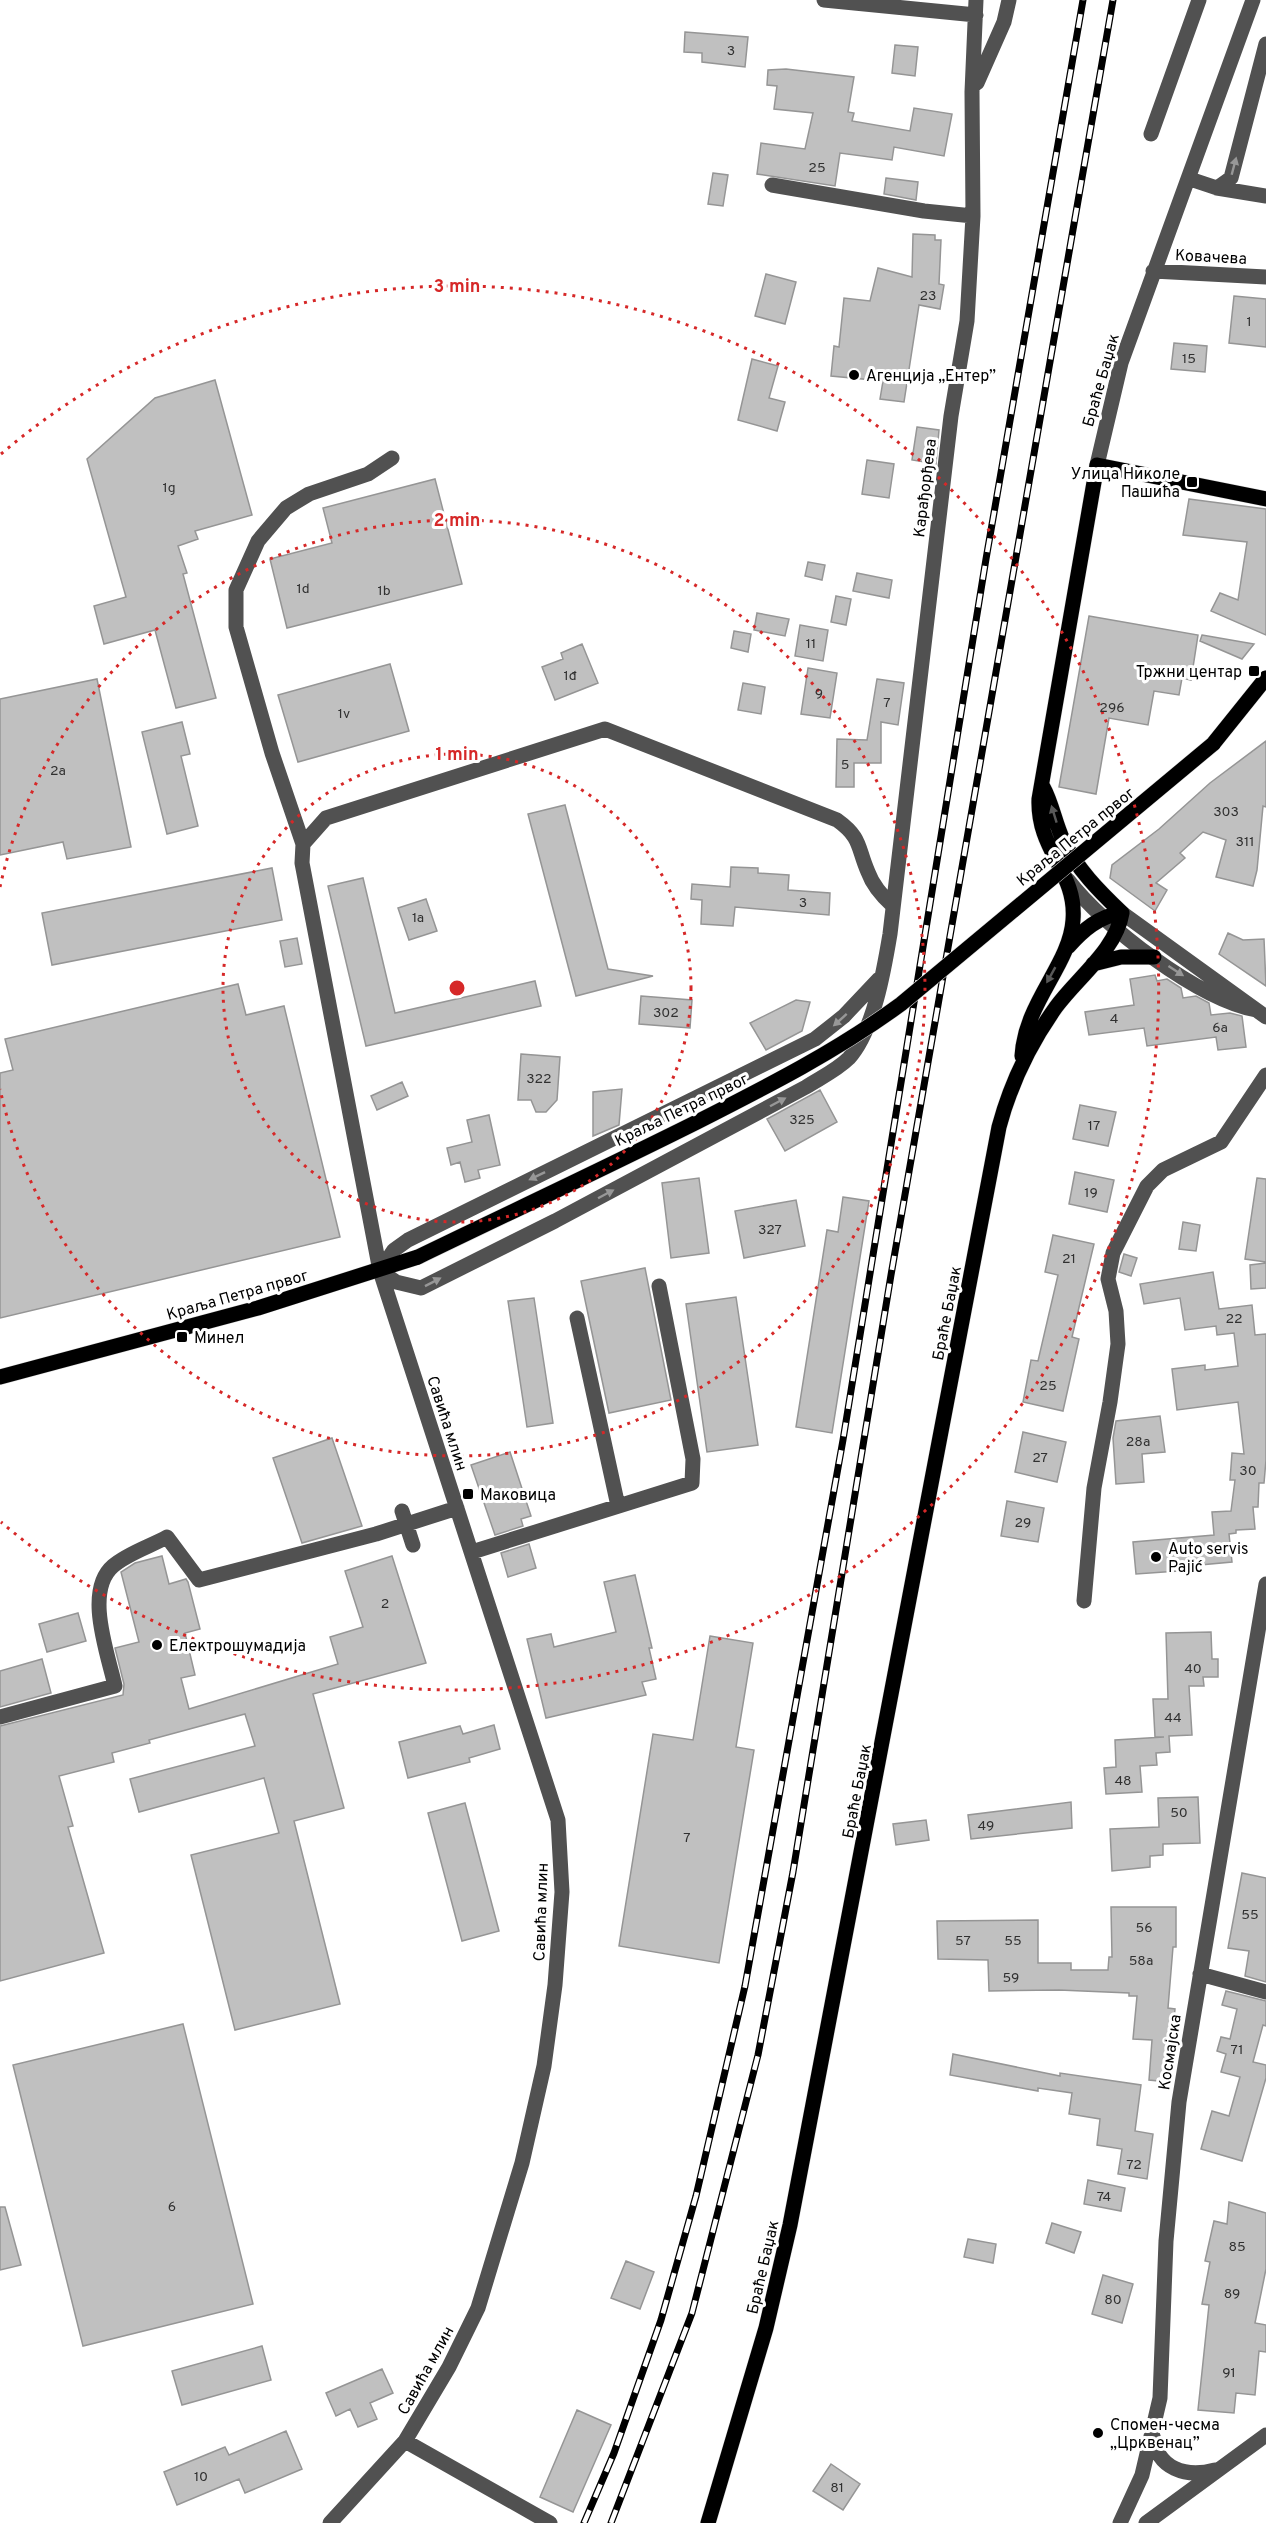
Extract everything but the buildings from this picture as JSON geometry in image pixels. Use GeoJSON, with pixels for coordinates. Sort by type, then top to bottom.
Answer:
{"type":"FeatureCollection","features":[{"type":"Feature","properties":{"kind":"main road"},"geometry":{"type":"LineString","coordinates":[[1097,465],[1266,499]]}},
{"type":"Feature","properties":{"kind":"main road","name":"Браће Баџак"},"geometry":{"type":"LineString","coordinates":[[1021,1062],[1026,1026],[1064,951],[1073,919],[1068,880],[1049,848],[1040,825],[1039,799],[1043,787],[1097,465]]}},
{"type":"Feature","properties":{"kind":"main road","name":"Краља Петра првог"},"geometry":{"type":"LineString","coordinates":[[0,1377],[258,1308],[418,1257],[789,1075],[856,1037],[901,1004],[1213,744],[1266,678]]}},
{"type":"Feature","properties":{"kind":"main road","name":"Браће Баџак"},"geometry":{"type":"LineString","coordinates":[[708,2523],[766,2328],[783,2257],[999,1127],[1009,1090],[1021,1062],[1055,1008],[1107,947],[1117,931],[1122,913],[1102,894],[1073,858],[1062,838],[1043,787]]}},
{"type":"Feature","properties":{"kind":"main road"},"geometry":{"type":"LineString","coordinates":[[1064,951],[1081,933],[1101,918],[1122,913]]}},
{"type":"Feature","properties":{"kind":"main road"},"geometry":{"type":"LineString","coordinates":[[1090,965],[1121,957],[1154,957]]}},
{"type":"Feature","properties":{"kind":"street"},"geometry":{"type":"LineString","coordinates":[[824,0],[976,7]]}},
{"type":"Feature","properties":{"kind":"street"},"geometry":{"type":"LineString","coordinates":[[972,92],[1004,22],[1010,0]]}},
{"type":"Feature","properties":{"kind":"street"},"geometry":{"type":"LineString","coordinates":[[1151,134],[1199,0]]}},
{"type":"Feature","properties":{"kind":"street","name":"Браће Баџак"},"geometry":{"type":"LineString","coordinates":[[1097,465],[1121,363],[1153,271],[1190,179],[1253,0]]}},
{"type":"Feature","properties":{"kind":"street","name":"Карађорђева"},"geometry":{"type":"LineString","coordinates":[[380,1271],[396,1282],[421,1288],[555,1221],[806,1087],[839,1066],[850,1056],[869,1019],[881,978],[893,906],[951,416],[967,321],[974,216],[972,92],[976,7]]}},
{"type":"Feature","properties":{"kind":"street"},"geometry":{"type":"LineString","coordinates":[[1217,188],[1231,178],[1266,44]]}},
{"type":"Feature","properties":{"kind":"street"},"geometry":{"type":"LineString","coordinates":[[1190,179],[1217,188],[1266,196]]}},
{"type":"Feature","properties":{"kind":"street"},"geometry":{"type":"LineString","coordinates":[[772,185],[924,211],[974,216]]}},
{"type":"Feature","properties":{"kind":"street","name":"Ковачева"},"geometry":{"type":"LineString","coordinates":[[1153,271],[1266,277]]}},
{"type":"Feature","properties":{"kind":"street","name":"Савића млин"},"geometry":{"type":"LineString","coordinates":[[330,2523],[405,2441],[449,2367],[478,2308],[522,2163],[544,2066],[556,1973],[562,1892],[558,1820],[380,1271],[302,863],[303,844],[272,753],[236,627],[236,590],[258,541],[286,508],[309,494],[368,474],[392,458]]}},
{"type":"Feature","properties":{"kind":"street"},"geometry":{"type":"LineString","coordinates":[[303,844],[326,818],[605,729],[837,820],[861,846],[872,880],[893,906]]}},
{"type":"Feature","properties":{"kind":"street"},"geometry":{"type":"LineString","coordinates":[[1068,880],[1101,918],[1154,957],[1226,1002],[1261,1013]]}},
{"type":"Feature","properties":{"kind":"street"},"geometry":{"type":"LineString","coordinates":[[1122,913],[1261,1013]]}},
{"type":"Feature","properties":{"kind":"street"},"geometry":{"type":"LineString","coordinates":[[380,1271],[394,1250],[408,1240],[815,1039],[844,1017],[881,978]]}},
{"type":"Feature","properties":{"kind":"street"},"geometry":{"type":"LineString","coordinates":[[1084,1601],[1094,1488],[1118,1344],[1116,1311],[1108,1279],[1113,1253],[1147,1186],[1163,1170],[1221,1142],[1266,1075]]}},
{"type":"Feature","properties":{"kind":"street"},"geometry":{"type":"LineString","coordinates":[[472,1552],[692,1483],[693,1459],[659,1286]]}},
{"type":"Feature","properties":{"kind":"street"},"geometry":{"type":"LineString","coordinates":[[577,1318],[618,1506]]}},
{"type":"Feature","properties":{"kind":"street"},"geometry":{"type":"LineString","coordinates":[[0,1717],[115,1686],[98,1608],[102,1585],[113,1566],[167,1537],[199,1580],[404,1518],[457,1508]]}},
{"type":"Feature","properties":{"kind":"street"},"geometry":{"type":"LineString","coordinates":[[404,1518],[413,1545]]}},
{"type":"Feature","properties":{"kind":"street","name":"Космајска"},"geometry":{"type":"LineString","coordinates":[[1120,2523],[1135,2492],[1153,2436],[1162,2378],[1166,2241],[1175,2136],[1266,1584]]}},
{"type":"Feature","properties":{"kind":"street"},"geometry":{"type":"LineString","coordinates":[[1200,1974],[1266,1992]]}},
{"type":"Feature","properties":{"kind":"street"},"geometry":{"type":"LineString","coordinates":[[1146,2523],[1266,2435]]}},
{"type":"Feature","properties":{"kind":"street"},"geometry":{"type":"LineString","coordinates":[[1153,2436],[1154,2448],[1160,2459],[1171,2467],[1194,2474],[1221,2469]]}},
{"type":"Feature","properties":{"kind":"street"},"geometry":{"type":"LineString","coordinates":[[405,2441],[550,2523]]}},
{"type":"Feature","properties":{"kind":"railway"},"geometry":{"type":"LineString","coordinates":[[584,2523],[614,2453],[661,2320],[696,2196],[745,1986],[843,1440],[986,559],[1083,0]]}},
{"type":"Feature","properties":{"kind":"railway"},"geometry":{"type":"LineString","coordinates":[[611,2523],[692,2313],[758,2055],[793,1872],[891,1275],[1113,0]]}},
{"type":"Feature","properties":{"kind":"place","name":"Агенција „Ентер”"},"geometry":{"type":"Point","coordinates":[854,375]}},
{"type":"Feature","properties":{"kind":"place","name":"Улица Николе Пашића"},"geometry":{"type":"Point","coordinates":[1192,482]}},
{"type":"Feature","properties":{"kind":"place","name":"Тржни центар"},"geometry":{"type":"Point","coordinates":[1254,671]}},
{"type":"Feature","properties":{"kind":"place","name":"Минел"},"geometry":{"type":"Point","coordinates":[182,1337]}},
{"type":"Feature","properties":{"kind":"place","name":"Маковица"},"geometry":{"type":"Point","coordinates":[468,1494]}},
{"type":"Feature","properties":{"kind":"place","name":"Auto servis Pajić"},"geometry":{"type":"Point","coordinates":[1156,1557]}},
{"type":"Feature","properties":{"kind":"place","name":"Електрошумадија"},"geometry":{"type":"Point","coordinates":[157,1645]}},
{"type":"Feature","properties":{"kind":"place","name":"Спомен-чесма „Црквенац”"},"geometry":{"type":"Point","coordinates":[1098,2433]}}]}
